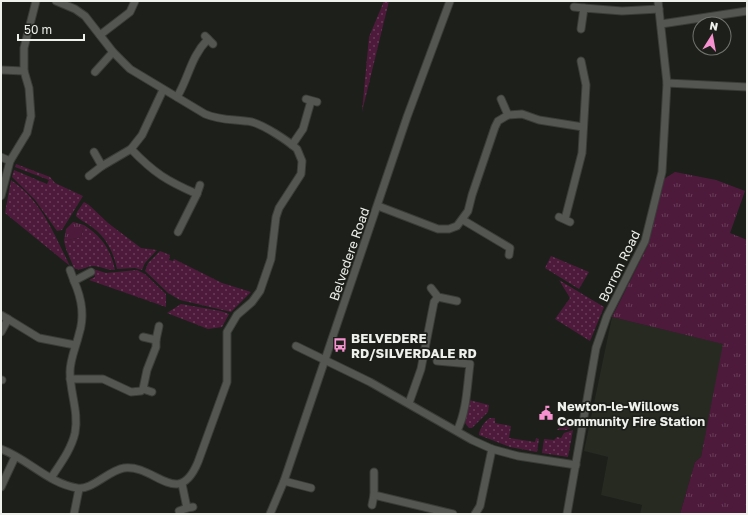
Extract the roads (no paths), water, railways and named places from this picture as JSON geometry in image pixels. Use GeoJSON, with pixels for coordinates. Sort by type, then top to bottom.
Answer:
{"type":"FeatureCollection","features":[{"type":"Feature","properties":{"kind":"street"},"geometry":{"type":"LineString","coordinates":[[1,196],[10,161],[27,133],[32,116],[29,88],[24,71],[24,48],[36,1]]}},
{"type":"Feature","properties":{"kind":"street"},"geometry":{"type":"LineString","coordinates":[[1,449],[51,478],[79,489],[126,467],[139,470],[172,484],[182,484],[193,474],[227,382],[226,332],[237,315],[252,302],[260,291],[271,258],[276,217],[279,208],[301,174],[300,156],[292,145],[263,126],[241,120],[216,119],[197,111],[177,96],[164,90],[130,69],[113,52],[100,34],[80,12],[68,5],[56,1]]}},
{"type":"Feature","properties":{"kind":"street"},"geometry":{"type":"LineString","coordinates":[[100,34],[130,12],[135,1]]}},
{"type":"Feature","properties":{"kind":"street","name":"Belvedere Road"},"geometry":{"type":"LineString","coordinates":[[270,514],[284,481],[433,43],[450,1]]}},
{"type":"Feature","properties":{"kind":"street","name":"Borron Road"},"geometry":{"type":"LineString","coordinates":[[568,514],[596,348],[607,316],[645,241],[654,211],[663,164],[667,83],[658,1]]}},
{"type":"Feature","properties":{"kind":"street"},"geometry":{"type":"LineString","coordinates":[[574,7],[622,11],[659,9]]}},
{"type":"Feature","properties":{"kind":"street"},"geometry":{"type":"LineString","coordinates":[[581,29],[584,8]]}},
{"type":"Feature","properties":{"kind":"street"},"geometry":{"type":"LineString","coordinates":[[661,24],[747,11]]}},
{"type":"Feature","properties":{"kind":"street"},"geometry":{"type":"LineString","coordinates":[[177,96],[188,77],[195,54],[208,40]]}},
{"type":"Feature","properties":{"kind":"street"},"geometry":{"type":"LineString","coordinates":[[95,72],[113,52]]}},
{"type":"Feature","properties":{"kind":"street"},"geometry":{"type":"LineString","coordinates":[[565,219],[581,162],[586,85],[580,61]]}},
{"type":"Feature","properties":{"kind":"street"},"geometry":{"type":"LineString","coordinates":[[2,70],[24,71]]}},
{"type":"Feature","properties":{"kind":"street"},"geometry":{"type":"LineString","coordinates":[[667,83],[747,87]]}},
{"type":"Feature","properties":{"kind":"street"},"geometry":{"type":"LineString","coordinates":[[89,176],[102,166],[131,149],[142,134],[164,90]]}},
{"type":"Feature","properties":{"kind":"street"},"geometry":{"type":"LineString","coordinates":[[500,99],[508,115]]}},
{"type":"Feature","properties":{"kind":"street"},"geometry":{"type":"LineString","coordinates":[[292,145],[303,130],[311,100]]}},
{"type":"Feature","properties":{"kind":"street"},"geometry":{"type":"LineString","coordinates":[[378,206],[438,229],[453,228],[463,220],[468,211],[472,195],[498,121],[508,115],[522,114],[539,120],[583,127]]}},
{"type":"Feature","properties":{"kind":"street"},"geometry":{"type":"LineString","coordinates":[[131,149],[150,169],[168,182],[196,194]]}},
{"type":"Feature","properties":{"kind":"street"},"geometry":{"type":"LineString","coordinates":[[94,152],[102,166]]}},
{"type":"Feature","properties":{"kind":"street"},"geometry":{"type":"LineString","coordinates":[[1,157],[10,161]]}},
{"type":"Feature","properties":{"kind":"street"},"geometry":{"type":"LineString","coordinates":[[178,232],[200,185]]}},
{"type":"Feature","properties":{"kind":"street"},"geometry":{"type":"LineString","coordinates":[[463,220],[511,249]]}},
{"type":"Feature","properties":{"kind":"street"},"geometry":{"type":"LineString","coordinates":[[51,478],[68,451],[75,432],[76,413],[70,371],[75,345],[82,326],[83,308],[70,270]]}},
{"type":"Feature","properties":{"kind":"street"},"geometry":{"type":"LineString","coordinates":[[74,281],[91,272]]}},
{"type":"Feature","properties":{"kind":"street"},"geometry":{"type":"LineString","coordinates":[[431,288],[438,298],[457,301]]}},
{"type":"Feature","properties":{"kind":"street"},"geometry":{"type":"LineString","coordinates":[[409,403],[421,369],[434,302],[438,298]]}},
{"type":"Feature","properties":{"kind":"street"},"geometry":{"type":"LineString","coordinates":[[1,332],[5,317],[40,338],[75,345]]}},
{"type":"Feature","properties":{"kind":"street"},"geometry":{"type":"LineString","coordinates":[[143,389],[147,370],[156,347],[159,326]]}},
{"type":"Feature","properties":{"kind":"street"},"geometry":{"type":"LineString","coordinates":[[143,337],[156,340]]}},
{"type":"Feature","properties":{"kind":"street"},"geometry":{"type":"LineString","coordinates":[[296,346],[370,382],[457,431],[492,448],[518,456],[576,465]]}},
{"type":"Feature","properties":{"kind":"street"},"geometry":{"type":"LineString","coordinates":[[437,361],[470,364],[465,406],[457,431]]}},
{"type":"Feature","properties":{"kind":"street"},"geometry":{"type":"LineString","coordinates":[[70,379],[97,378],[109,381],[131,392],[141,391],[143,389],[152,392]]}},
{"type":"Feature","properties":{"kind":"street"},"geometry":{"type":"LineString","coordinates":[[475,514],[480,506],[492,448]]}},
{"type":"Feature","properties":{"kind":"street"},"geometry":{"type":"LineString","coordinates":[[1,487],[15,457]]}},
{"type":"Feature","properties":{"kind":"street"},"geometry":{"type":"LineString","coordinates":[[372,505],[374,495],[374,472]]}},
{"type":"Feature","properties":{"kind":"street"},"geometry":{"type":"LineString","coordinates":[[284,481],[311,488]]}},
{"type":"Feature","properties":{"kind":"street"},"geometry":{"type":"LineString","coordinates":[[179,511],[190,508],[182,484]]}},
{"type":"Feature","properties":{"kind":"street"},"geometry":{"type":"LineString","coordinates":[[74,514],[79,489]]}},
{"type":"Feature","properties":{"kind":"street"},"geometry":{"type":"LineString","coordinates":[[374,495],[453,514]]}},
{"type":"Feature","properties":{"kind":"place","name":"BELVEDERE RD/SILVERDALE RD"},"geometry":{"type":"Point","coordinates":[340,345]}},
{"type":"Feature","properties":{"kind":"place","name":"Newton-le-Willows Community Fire Station"},"geometry":{"type":"Point","coordinates":[546,413]}}]}
